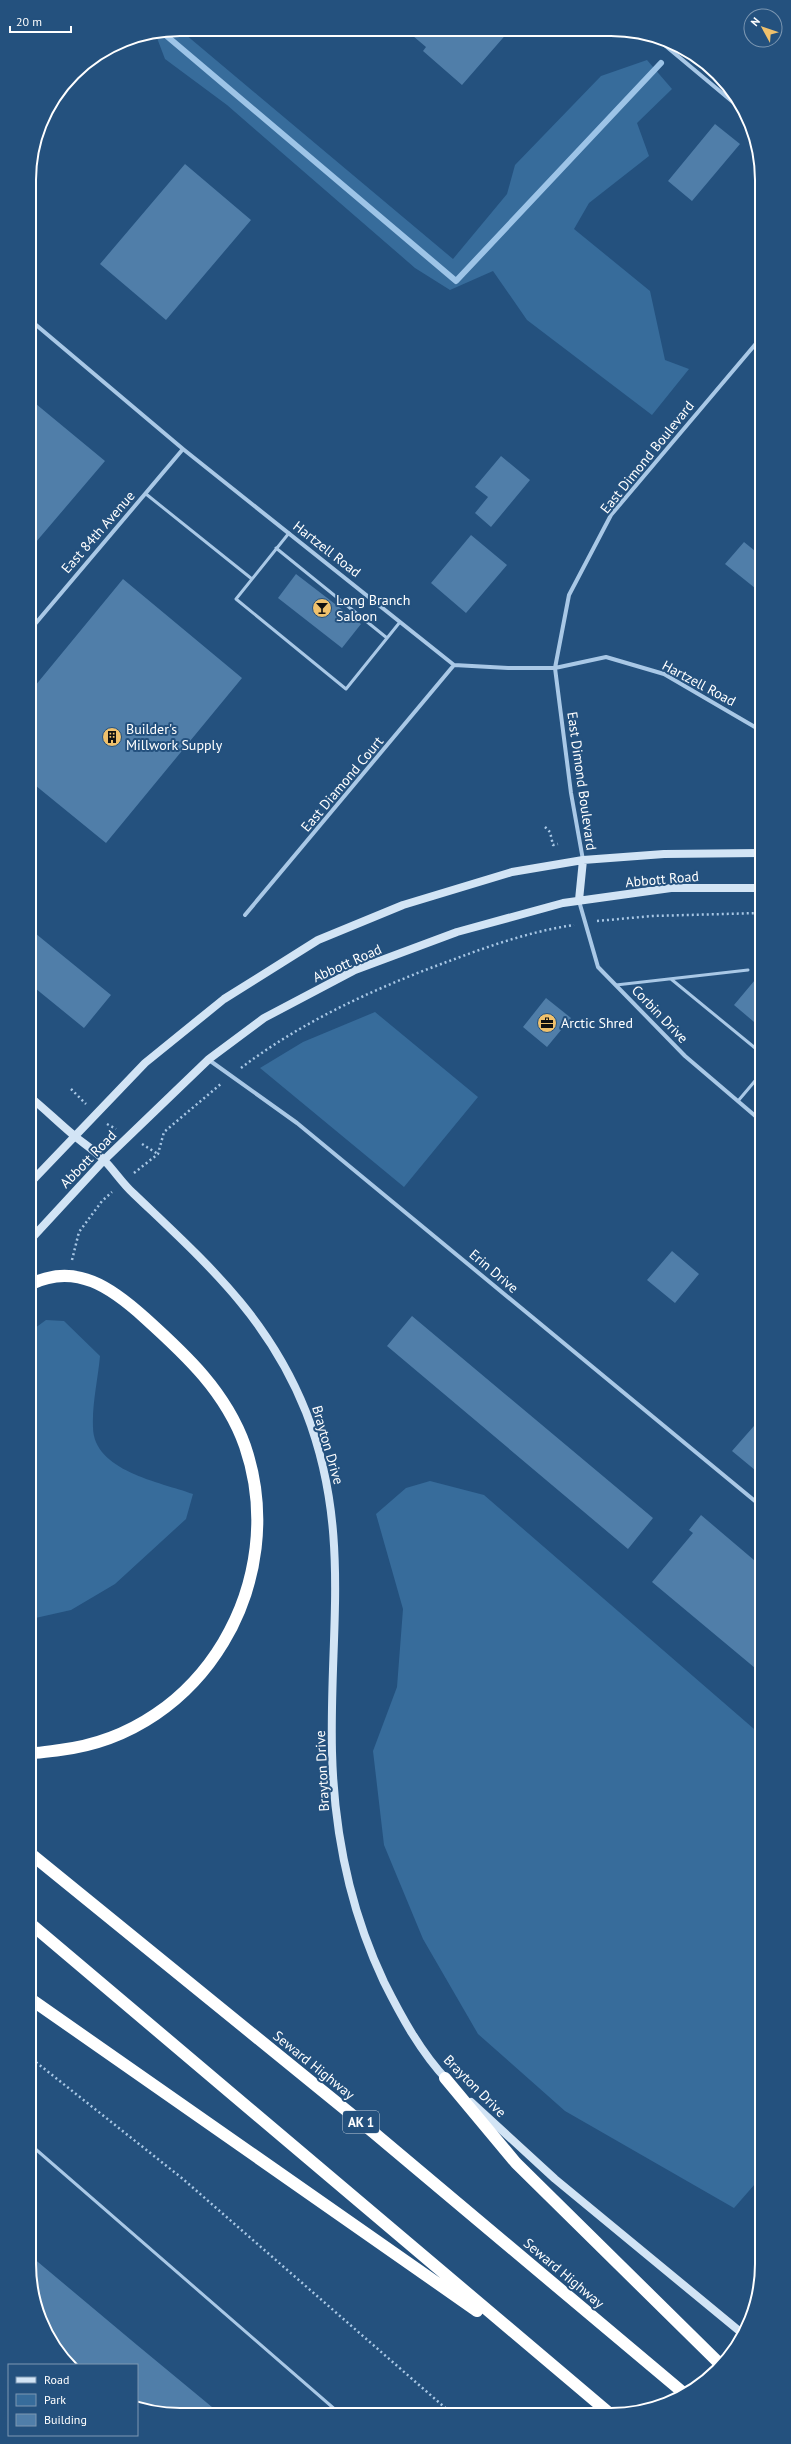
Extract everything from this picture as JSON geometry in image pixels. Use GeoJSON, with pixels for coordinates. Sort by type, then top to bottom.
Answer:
{"type":"FeatureCollection","features":[{"type":"Feature","properties":{"kind":"highway"},"geometry":{"type":"LineString","coordinates":[[36,1282],[61,1275],[91,1280],[104,1286],[128,1303],[199,1369],[225,1405],[244,1446],[255,1493],[257,1522],[250,1574],[242,1604],[219,1651],[204,1672],[186,1690],[144,1722],[116,1737],[86,1746],[36,1752]]}},
{"type":"Feature","properties":{"kind":"highway","name":"Seward Highway"},"geometry":{"type":"LineString","coordinates":[[36,1858],[379,2138],[680,2390]]}},
{"type":"Feature","properties":{"kind":"highway"},"geometry":{"type":"LineString","coordinates":[[36,1928],[603,2408]]}},
{"type":"Feature","properties":{"kind":"highway"},"geometry":{"type":"LineString","coordinates":[[36,2003],[536,2352]]}},
{"type":"Feature","properties":{"kind":"highway"},"geometry":{"type":"LineString","coordinates":[[445,2078],[516,2163],[717,2361]]}},
{"type":"Feature","properties":{"kind":"main road","name":"Abbott Road"},"geometry":{"type":"LineString","coordinates":[[36,1176],[145,1063],[224,999],[318,940],[417,900],[512,872],[582,860],[664,854],[755,852]]}},
{"type":"Feature","properties":{"kind":"main road"},"geometry":{"type":"LineString","coordinates":[[579,900],[582,860]]}},
{"type":"Feature","properties":{"kind":"main road","name":"Abbott Road"},"geometry":{"type":"LineString","coordinates":[[36,1234],[104,1160],[209,1059],[264,1018],[355,970],[456,932],[563,902],[671,888],[755,888]]}},
{"type":"Feature","properties":{"kind":"main road","name":"Brayton Drive"},"geometry":{"type":"LineString","coordinates":[[36,1102],[104,1160],[122,1183],[238,1297],[273,1347],[306,1413],[322,1462],[335,1534],[337,1608],[332,1752],[338,1825],[344,1861],[360,1924],[376,1966],[410,2030],[445,2078],[555,2179],[739,2330]]}},
{"type":"Feature","properties":{"kind":"street"},"geometry":{"type":"LineString","coordinates":[[668,48],[732,101]]}},
{"type":"Feature","properties":{"kind":"street","name":"Hartzell Road"},"geometry":{"type":"LineString","coordinates":[[36,324],[183,449],[454,665],[508,668],[555,668],[606,657],[664,674],[755,727]]}},
{"type":"Feature","properties":{"kind":"street","name":"East Dimond Boulevard"},"geometry":{"type":"LineString","coordinates":[[582,860],[571,793],[555,668],[569,595],[611,515],[755,345]]}},
{"type":"Feature","properties":{"kind":"street","name":"East 84th Avenue"},"geometry":{"type":"LineString","coordinates":[[36,623],[183,449]]}},
{"type":"Feature","properties":{"kind":"street","name":"East Diamond Court"},"geometry":{"type":"LineString","coordinates":[[245,915],[454,665]]}},
{"type":"Feature","properties":{"kind":"street","name":"Corbin Drive"},"geometry":{"type":"LineString","coordinates":[[579,900],[598,967],[685,1056],[755,1116]]}},
{"type":"Feature","properties":{"kind":"street","name":"Erin Drive"},"geometry":{"type":"LineString","coordinates":[[209,1059],[297,1123],[755,1501]]}},
{"type":"Feature","properties":{"kind":"lane"},"geometry":{"type":"LineString","coordinates":[[146,494],[252,579]]}},
{"type":"Feature","properties":{"kind":"lane"},"geometry":{"type":"LineString","coordinates":[[289,533],[236,599],[346,689],[400,622]]}},
{"type":"Feature","properties":{"kind":"lane"},"geometry":{"type":"LineString","coordinates":[[276,548],[387,638]]}},
{"type":"Feature","properties":{"kind":"lane"},"geometry":{"type":"LineString","coordinates":[[616,985],[748,970]]}},
{"type":"Feature","properties":{"kind":"lane"},"geometry":{"type":"LineString","coordinates":[[671,979],[755,1048]]}},
{"type":"Feature","properties":{"kind":"lane"},"geometry":{"type":"LineString","coordinates":[[738,1101],[755,1081]]}},
{"type":"Feature","properties":{"kind":"lane"},"geometry":{"type":"LineString","coordinates":[[36,2149],[333,2408]]}},
{"type":"Feature","properties":{"kind":"path"},"geometry":{"type":"LineString","coordinates":[[545,827],[550,832],[553,845],[558,844]]}},
{"type":"Feature","properties":{"kind":"path"},"geometry":{"type":"LineString","coordinates":[[618,918],[755,913]]}},
{"type":"Feature","properties":{"kind":"path"},"geometry":{"type":"LineString","coordinates":[[71,1088],[108,1125],[158,1154],[164,1132],[231,1076],[264,1051],[322,1017],[377,989],[484,948],[547,929]]}},
{"type":"Feature","properties":{"kind":"path"},"geometry":{"type":"LineString","coordinates":[[72,1261],[79,1232],[102,1201]]}},
{"type":"Feature","properties":{"kind":"path"},"geometry":{"type":"LineString","coordinates":[[36,2062],[183,2179],[445,2408]]}},
{"type":"Feature","properties":{"kind":"green space"},"geometry":{"type":"Polygon","coordinates":[[[187,36],[453,259],[507,194],[515,165],[601,76],[647,60],[672,89],[637,123],[649,156],[589,203],[574,229],[650,291],[665,360],[689,369],[652,415],[527,320],[493,271],[450,290],[415,268],[227,105],[165,59],[157,38],[187,36]]]}},
{"type":"Feature","properties":{"kind":"green space"},"geometry":{"type":"Polygon","coordinates":[[[375,1012],[478,1097],[404,1187],[260,1068],[303,1042],[375,1012]]]}},
{"type":"Feature","properties":{"kind":"green space"},"geometry":{"type":"Polygon","coordinates":[[[46,1320],[64,1321],[100,1356],[94,1400],[93,1427],[96,1442],[104,1454],[116,1464],[131,1472],[147,1479],[193,1494],[186,1519],[115,1584],[71,1610],[36,1618],[36,1327],[46,1320]]]}},
{"type":"Feature","properties":{"kind":"green space"},"geometry":{"type":"Polygon","coordinates":[[[430,1481],[484,1495],[755,1730],[755,2184],[734,2208],[565,2111],[478,2034],[423,1939],[384,1845],[373,1751],[397,1687],[403,1609],[376,1514],[406,1488],[430,1481]]]}},
{"type":"Feature","properties":{"kind":"building"},"geometry":{"type":"Polygon","coordinates":[[[413,36],[505,36],[462,85],[423,51],[426,47],[413,36]]]}},
{"type":"Feature","properties":{"kind":"building"},"geometry":{"type":"Polygon","coordinates":[[[715,124],[740,144],[692,201],[668,181],[715,124]]]}},
{"type":"Feature","properties":{"kind":"building"},"geometry":{"type":"Polygon","coordinates":[[[185,164],[251,220],[166,320],[100,264],[185,164]]]}},
{"type":"Feature","properties":{"kind":"building"},"geometry":{"type":"Polygon","coordinates":[[[36,404],[105,461],[36,542],[36,404]]]}},
{"type":"Feature","properties":{"kind":"building"},"geometry":{"type":"Polygon","coordinates":[[[501,456],[530,480],[491,527],[475,513],[488,497],[475,487],[501,456]]]}},
{"type":"Feature","properties":{"kind":"building"},"geometry":{"type":"Polygon","coordinates":[[[471,535],[507,565],[466,613],[431,583],[471,535]]]}},
{"type":"Feature","properties":{"kind":"building"},"geometry":{"type":"Polygon","coordinates":[[[744,542],[755,551],[755,588],[725,564],[744,542]]]}},
{"type":"Feature","properties":{"kind":"building"},"geometry":{"type":"Polygon","coordinates":[[[296,574],[361,624],[342,648],[278,598],[296,574]]]}},
{"type":"Feature","properties":{"kind":"building","name":"Builder's Millwork Supply"},"geometry":{"type":"Polygon","coordinates":[[[123,579],[242,678],[106,843],[36,786],[36,685],[123,579]]]}},
{"type":"Feature","properties":{"kind":"building"},"geometry":{"type":"Polygon","coordinates":[[[36,934],[111,995],[84,1028],[36,989],[36,934]]]}},
{"type":"Feature","properties":{"kind":"building"},"geometry":{"type":"Polygon","coordinates":[[[755,980],[755,1023],[734,1005],[755,980]]]}},
{"type":"Feature","properties":{"kind":"building","name":"Arctic Shred"},"geometry":{"type":"Polygon","coordinates":[[[546,998],[571,1018],[547,1047],[523,1027],[546,998]]]}},
{"type":"Feature","properties":{"kind":"building"},"geometry":{"type":"Polygon","coordinates":[[[672,1251],[699,1274],[675,1303],[647,1280],[672,1251]]]}},
{"type":"Feature","properties":{"kind":"building"},"geometry":{"type":"Polygon","coordinates":[[[412,1316],[653,1518],[628,1549],[387,1346],[412,1316]]]}},
{"type":"Feature","properties":{"kind":"building"},"geometry":{"type":"Polygon","coordinates":[[[755,1425],[755,1470],[732,1451],[755,1425]]]}},
{"type":"Feature","properties":{"kind":"building"},"geometry":{"type":"Polygon","coordinates":[[[701,1515],[755,1561],[755,1668],[652,1582],[693,1533],[689,1530],[701,1515]]]}},
{"type":"Feature","properties":{"kind":"building"},"geometry":{"type":"Polygon","coordinates":[[[36,2260],[213,2408],[170,2408],[138,2401],[138,2364],[76,2364],[60,2344],[47,2319],[37,2283],[36,2260]]]}},
{"type":"Feature","properties":{"kind":"waterway"},"geometry":{"type":"LineString","coordinates":[[167,36],[456,281],[661,63]]}},
{"type":"Feature","properties":{"kind":"place","name":"Long Branch Saloon"},"geometry":{"type":"Point","coordinates":[322,608]}},
{"type":"Feature","properties":{"kind":"place","name":"Builder's Millwork Supply"},"geometry":{"type":"Point","coordinates":[112,737]}},
{"type":"Feature","properties":{"kind":"place","name":"Arctic Shred"},"geometry":{"type":"Point","coordinates":[547,1023]}}]}
